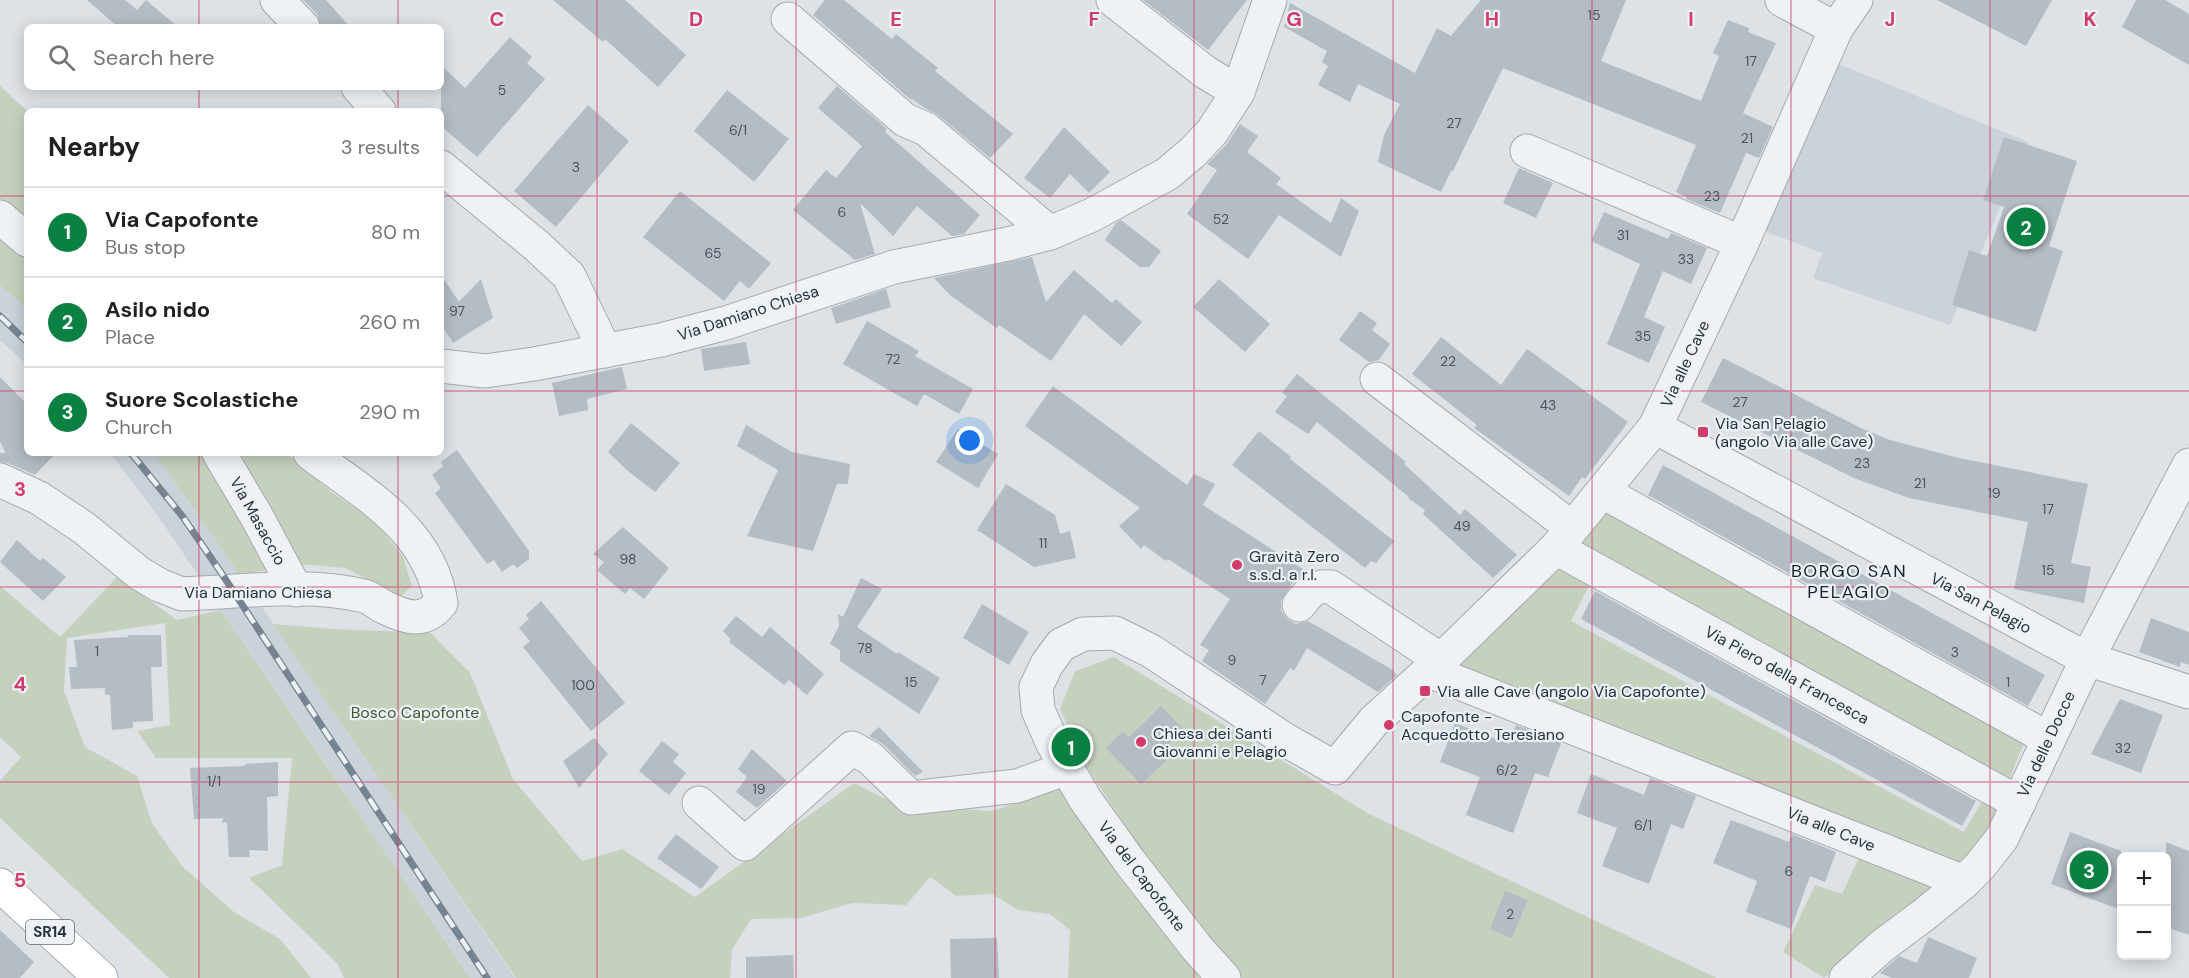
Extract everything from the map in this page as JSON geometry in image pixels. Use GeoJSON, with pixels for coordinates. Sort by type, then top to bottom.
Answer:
{"type":"FeatureCollection","features":[{"type":"Feature","properties":{"kind":"main road","name":"SR14"},"geometry":{"type":"LineString","coordinates":[[0,885],[101,978]]}},
{"type":"Feature","properties":{"kind":"street"},"geometry":{"type":"LineString","coordinates":[[277,0],[300,24]]}},
{"type":"Feature","properties":{"kind":"street"},"geometry":{"type":"LineString","coordinates":[[1113,0],[1205,72],[1238,92]]}},
{"type":"Feature","properties":{"kind":"street","name":"Via Damiano Chiesa"},"geometry":{"type":"LineString","coordinates":[[444,366],[485,371],[661,340],[711,328],[912,262],[1008,244],[1050,233],[1092,215],[1167,174],[1212,132],[1238,92],[1270,0]]}},
{"type":"Feature","properties":{"kind":"street"},"geometry":{"type":"LineString","coordinates":[[1782,0],[1836,29]]}},
{"type":"Feature","properties":{"kind":"street","name":"Via alle Cave"},"geometry":{"type":"LineString","coordinates":[[1335,768],[1374,721],[1435,665],[1564,538],[1655,427],[1742,243],[1836,29],[1856,0]]}},
{"type":"Feature","properties":{"kind":"street"},"geometry":{"type":"LineString","coordinates":[[789,19],[904,120],[926,129],[1050,233]]}},
{"type":"Feature","properties":{"kind":"street"},"geometry":{"type":"LineString","coordinates":[[361,90],[376,108]]}},
{"type":"Feature","properties":{"kind":"street"},"geometry":{"type":"LineString","coordinates":[[1527,151],[1742,243]]}},
{"type":"Feature","properties":{"kind":"street"},"geometry":{"type":"LineString","coordinates":[[444,169],[537,246],[569,276],[605,351]]}},
{"type":"Feature","properties":{"kind":"street"},"geometry":{"type":"LineString","coordinates":[[0,217],[24,237]]}},
{"type":"Feature","properties":{"kind":"street","name":"Via Piero della Francesca"},"geometry":{"type":"LineString","coordinates":[[1377,379],[1564,538],[2019,803]]}},
{"type":"Feature","properties":{"kind":"street","name":"Via San Pelagio"},"geometry":{"type":"LineString","coordinates":[[1655,427],[2087,659],[2189,692]]}},
{"type":"Feature","properties":{"kind":"street","name":"Via Masaccio"},"geometry":{"type":"LineString","coordinates":[[221,456],[296,590]]}},
{"type":"Feature","properties":{"kind":"street","name":"Via Damiano Chiesa"},"geometry":{"type":"LineString","coordinates":[[0,480],[39,498],[84,528],[139,573],[159,585],[182,594],[332,590],[368,597],[383,607],[414,618],[428,616],[441,603],[438,585],[430,566],[411,537],[393,516],[365,492],[314,456]]}},
{"type":"Feature","properties":{"kind":"street","name":"Via delle Docce"},"geometry":{"type":"LineString","coordinates":[[1846,978],[1882,946],[1964,882],[2002,838],[2087,659],[2189,465]]}},
{"type":"Feature","properties":{"kind":"street"},"geometry":{"type":"LineString","coordinates":[[1603,492],[2049,739]]}},
{"type":"Feature","properties":{"kind":"street"},"geometry":{"type":"LineString","coordinates":[[1299,605],[1310,591],[1321,586],[1331,587],[1435,665]]}},
{"type":"Feature","properties":{"kind":"street","name":"Via del Capofonte"},"geometry":{"type":"LineString","coordinates":[[1224,978],[1197,948],[1130,862],[1085,799],[1053,744],[1038,710],[1036,687],[1047,664],[1061,645],[1083,634],[1115,633],[1151,651],[1284,740],[1335,768]]}},
{"type":"Feature","properties":{"kind":"street","name":"Via alle Cave"},"geometry":{"type":"LineString","coordinates":[[1435,665],[1964,882]]}},
{"type":"Feature","properties":{"kind":"street"},"geometry":{"type":"LineString","coordinates":[[699,803],[745,844],[852,748],[870,758],[911,798],[1017,786],[1067,768]]}},
{"type":"Feature","properties":{"kind":"shaded area"},"geometry":{"type":"Polygon","coordinates":[[[1839,64],[2028,142],[1950,325],[1813,278],[1822,253],[1762,230],[1839,64]]]}},
{"type":"Feature","properties":{"kind":"shaded area"},"geometry":{"type":"Polygon","coordinates":[[[0,285],[24,307],[24,362],[0,340],[0,285]]]}},
{"type":"Feature","properties":{"kind":"shaded area"},"geometry":{"type":"Polygon","coordinates":[[[112,456],[156,456],[515,978],[470,978],[158,516],[112,456]]]}},
{"type":"Feature","properties":{"kind":"green space"},"geometry":{"type":"Polygon","coordinates":[[[0,86],[24,108],[24,307],[0,285],[0,86]]]}},
{"type":"Feature","properties":{"kind":"green space"},"geometry":{"type":"Polygon","coordinates":[[[156,456],[290,456],[334,494],[374,520],[403,557],[412,586],[400,597],[345,568],[298,564],[240,575],[156,456]]]}},
{"type":"Feature","properties":{"kind":"green space"},"geometry":{"type":"Polygon","coordinates":[[[1608,511],[2026,738],[2009,780],[1580,545],[1608,511]]]}},
{"type":"Feature","properties":{"kind":"green space"},"geometry":{"type":"Polygon","coordinates":[[[1564,565],[1592,580],[1571,621],[1964,832],[1987,793],[2008,805],[1963,868],[1453,666],[1564,565]]]}},
{"type":"Feature","properties":{"kind":"green space","name":"Bosco Capofonte"},"geometry":{"type":"Polygon","coordinates":[[[117,577],[177,620],[221,610],[470,978],[344,978],[338,964],[249,878],[282,865],[292,758],[156,758],[137,731],[170,725],[165,623],[67,638],[64,691],[85,747],[137,776],[152,823],[182,866],[234,912],[280,939],[311,978],[169,978],[0,818],[0,781],[21,757],[0,737],[0,586],[60,637],[117,577]]]}},
{"type":"Feature","properties":{"kind":"green space","name":"Bosco Capofonte"},"geometry":{"type":"Polygon","coordinates":[[[273,624],[431,633],[470,673],[513,779],[582,861],[622,849],[695,897],[854,783],[897,805],[991,811],[1062,789],[1204,978],[1068,978],[1070,930],[1050,914],[1018,910],[992,894],[956,896],[930,877],[906,905],[852,903],[801,918],[751,919],[732,950],[730,978],[516,978],[273,624]]]}},
{"type":"Feature","properties":{"kind":"green space"},"geometry":{"type":"Polygon","coordinates":[[[1114,657],[1369,814],[1717,978],[1242,978],[1158,874],[1091,774],[1060,709],[1075,671],[1114,657]]]}},
{"type":"Feature","properties":{"kind":"green space"},"geometry":{"type":"Polygon","coordinates":[[[1861,853],[1942,886],[1824,978],[1783,952],[1815,885],[1842,894],[1861,853]]]}},
{"type":"Feature","properties":{"kind":"building"},"geometry":{"type":"Polygon","coordinates":[[[87,0],[125,0],[137,10],[146,0],[174,24],[115,24],[87,0]]]}},
{"type":"Feature","properties":{"kind":"building"},"geometry":{"type":"Polygon","coordinates":[[[303,0],[326,0],[347,24],[320,24],[317,14],[303,0]]]}},
{"type":"Feature","properties":{"kind":"building"},"geometry":{"type":"Polygon","coordinates":[[[553,0],[625,0],[686,55],[658,87],[605,39],[603,42],[553,0]]]}},
{"type":"Feature","properties":{"kind":"building"},"geometry":{"type":"Polygon","coordinates":[[[825,0],[844,0],[892,39],[896,34],[938,68],[935,71],[1013,134],[990,158],[938,115],[911,100],[813,15],[825,0]]]}},
{"type":"Feature","properties":{"kind":"building"},"geometry":{"type":"Polygon","coordinates":[[[1143,0],[1247,0],[1208,50],[1143,0]]]}},
{"type":"Feature","properties":{"kind":"building"},"geometry":{"type":"Polygon","coordinates":[[[1481,0],[1626,0],[1601,61],[1701,101],[1719,56],[1713,53],[1728,20],[1749,28],[1748,32],[1776,43],[1743,113],[1773,127],[1759,158],[1746,153],[1720,213],[1686,199],[1687,197],[1676,192],[1696,145],[1503,68],[1441,192],[1378,162],[1384,135],[1400,104],[1358,84],[1350,102],[1318,85],[1328,66],[1322,62],[1327,51],[1284,27],[1290,3],[1415,73],[1437,28],[1451,36],[1481,0]]]}},
{"type":"Feature","properties":{"kind":"building"},"geometry":{"type":"Polygon","coordinates":[[[1937,0],[2052,0],[2026,46],[1937,0]]]}},
{"type":"Feature","properties":{"kind":"building"},"geometry":{"type":"Polygon","coordinates":[[[2136,0],[2165,0],[2189,14],[2189,65],[2122,27],[2136,0]]]}},
{"type":"Feature","properties":{"kind":"building"},"geometry":{"type":"Polygon","coordinates":[[[510,37],[532,57],[527,63],[545,79],[477,157],[444,129],[441,90],[444,90],[444,68],[465,88],[510,37]]]}},
{"type":"Feature","properties":{"kind":"building"},"geometry":{"type":"Polygon","coordinates":[[[837,86],[887,129],[885,132],[980,215],[964,234],[952,236],[917,206],[893,236],[860,203],[875,254],[855,260],[793,210],[826,170],[836,178],[862,146],[818,108],[837,86]]]}},
{"type":"Feature","properties":{"kind":"building"},"geometry":{"type":"Polygon","coordinates":[[[727,90],[789,139],[754,182],[694,131],[727,90]]]}},
{"type":"Feature","properties":{"kind":"building"},"geometry":{"type":"Polygon","coordinates":[[[588,105],[629,141],[556,227],[514,191],[588,105]]]}},
{"type":"Feature","properties":{"kind":"building"},"geometry":{"type":"Polygon","coordinates":[[[1240,124],[1258,136],[1247,152],[1281,178],[1276,184],[1331,223],[1341,198],[1359,211],[1341,257],[1279,215],[1248,259],[1187,214],[1217,170],[1207,164],[1226,145],[1240,124]]]}},
{"type":"Feature","properties":{"kind":"building"},"geometry":{"type":"Polygon","coordinates":[[[1064,127],[1110,172],[1089,193],[1070,174],[1050,198],[1024,178],[1064,127]]]}},
{"type":"Feature","properties":{"kind":"building"},"geometry":{"type":"Polygon","coordinates":[[[2004,137],[2077,161],[2049,246],[2063,251],[2036,332],[1952,305],[1969,250],[1987,256],[2004,207],[1983,200],[2004,137]]]}},
{"type":"Feature","properties":{"kind":"building"},"geometry":{"type":"Polygon","coordinates":[[[1519,168],[1553,183],[1536,218],[1503,203],[1519,168]]]}},
{"type":"Feature","properties":{"kind":"building"},"geometry":{"type":"Polygon","coordinates":[[[680,191],[771,263],[749,289],[740,281],[724,301],[643,237],[680,191]]]}},
{"type":"Feature","properties":{"kind":"building"},"geometry":{"type":"Polygon","coordinates":[[[1604,212],[1668,239],[1671,233],[1707,248],[1691,284],[1663,271],[1644,317],[1665,327],[1649,363],[1607,344],[1640,264],[1591,241],[1604,212]]]}},
{"type":"Feature","properties":{"kind":"building"},"geometry":{"type":"Polygon","coordinates":[[[1121,220],[1161,251],[1149,267],[1140,267],[1105,240],[1116,223],[1121,220]]]}},
{"type":"Feature","properties":{"kind":"building"},"geometry":{"type":"Polygon","coordinates":[[[1032,257],[1046,302],[1074,270],[1112,303],[1116,299],[1142,322],[1121,346],[1084,314],[1051,361],[999,325],[997,328],[951,296],[934,278],[1032,257]]]}},
{"type":"Feature","properties":{"kind":"building"},"geometry":{"type":"Polygon","coordinates":[[[481,279],[493,318],[453,343],[444,329],[444,280],[459,302],[481,279]]]}},
{"type":"Feature","properties":{"kind":"building"},"geometry":{"type":"Polygon","coordinates":[[[1219,279],[1270,324],[1245,352],[1193,307],[1219,279]]]}},
{"type":"Feature","properties":{"kind":"building"},"geometry":{"type":"Polygon","coordinates":[[[886,289],[891,307],[836,324],[831,308],[886,289]]]}},
{"type":"Feature","properties":{"kind":"building"},"geometry":{"type":"Polygon","coordinates":[[[1360,311],[1377,323],[1372,330],[1390,344],[1379,360],[1369,362],[1339,340],[1360,311]]]}},
{"type":"Feature","properties":{"kind":"building"},"geometry":{"type":"Polygon","coordinates":[[[867,321],[919,351],[915,356],[973,389],[959,414],[924,394],[917,406],[843,364],[867,321]]]}},
{"type":"Feature","properties":{"kind":"building"},"geometry":{"type":"Polygon","coordinates":[[[1441,337],[1501,385],[1527,349],[1628,422],[1585,479],[1582,477],[1569,496],[1474,428],[1477,425],[1412,374],[1441,337]]]}},
{"type":"Feature","properties":{"kind":"building"},"geometry":{"type":"Polygon","coordinates":[[[746,342],[750,364],[704,371],[701,349],[746,342]]]}},
{"type":"Feature","properties":{"kind":"building"},"geometry":{"type":"Polygon","coordinates":[[[1723,358],[1863,429],[1890,440],[1959,458],[2088,484],[2071,563],[2091,567],[2084,603],[2014,589],[2028,522],[1909,498],[1854,478],[1701,402],[1723,358]]]}},
{"type":"Feature","properties":{"kind":"building"},"geometry":{"type":"Polygon","coordinates":[[[622,367],[627,389],[587,399],[588,410],[559,416],[552,383],[622,367]]]}},
{"type":"Feature","properties":{"kind":"building"},"geometry":{"type":"Polygon","coordinates":[[[1297,374],[1406,462],[1404,464],[1460,515],[1465,509],[1517,555],[1493,578],[1423,514],[1425,510],[1317,422],[1308,434],[1275,412],[1287,396],[1282,393],[1297,374]]]}},
{"type":"Feature","properties":{"kind":"building"},"geometry":{"type":"Polygon","coordinates":[[[0,377],[24,401],[24,456],[53,456],[35,475],[8,463],[0,462],[0,453],[6,453],[0,442],[0,377]]]}},
{"type":"Feature","properties":{"kind":"building"},"geometry":{"type":"Polygon","coordinates":[[[1053,386],[1187,485],[1194,474],[1215,484],[1203,505],[1306,571],[1292,584],[1281,601],[1281,611],[1287,619],[1296,624],[1308,621],[1391,669],[1397,675],[1378,692],[1307,648],[1294,671],[1290,668],[1265,704],[1202,661],[1209,650],[1200,645],[1230,599],[1168,559],[1166,561],[1144,545],[1141,549],[1119,526],[1140,508],[1025,426],[1053,386]]]}},
{"type":"Feature","properties":{"kind":"building"},"geometry":{"type":"Polygon","coordinates":[[[631,423],[680,463],[655,492],[608,452],[631,423]]]}},
{"type":"Feature","properties":{"kind":"building"},"geometry":{"type":"Polygon","coordinates":[[[746,425],[792,452],[850,464],[848,484],[837,484],[813,551],[747,536],[778,470],[737,446],[746,425]]]}},
{"type":"Feature","properties":{"kind":"building"},"geometry":{"type":"Polygon","coordinates":[[[958,429],[998,454],[978,488],[936,462],[958,429]]]}},
{"type":"Feature","properties":{"kind":"building"},"geometry":{"type":"Polygon","coordinates":[[[1259,431],[1291,457],[1290,459],[1394,541],[1376,563],[1371,561],[1365,568],[1232,465],[1259,431]]]}},
{"type":"Feature","properties":{"kind":"building"},"geometry":{"type":"Polygon","coordinates":[[[457,450],[529,551],[529,559],[517,568],[513,564],[502,572],[494,560],[487,564],[435,493],[441,488],[432,475],[443,466],[441,462],[457,450]]]}},
{"type":"Feature","properties":{"kind":"building"},"geometry":{"type":"Polygon","coordinates":[[[1663,465],[2045,675],[2028,706],[1648,495],[1663,465]]]}},
{"type":"Feature","properties":{"kind":"building"},"geometry":{"type":"Polygon","coordinates":[[[1006,484],[1055,515],[1060,534],[1070,531],[1076,558],[1034,567],[977,530],[1006,484]]]}},
{"type":"Feature","properties":{"kind":"building"},"geometry":{"type":"Polygon","coordinates":[[[623,527],[669,568],[644,599],[630,588],[625,594],[597,570],[604,562],[593,554],[623,527]]]}},
{"type":"Feature","properties":{"kind":"building"},"geometry":{"type":"Polygon","coordinates":[[[17,540],[40,561],[43,558],[66,577],[43,601],[0,562],[17,540]]]}},
{"type":"Feature","properties":{"kind":"building"},"geometry":{"type":"Polygon","coordinates":[[[861,578],[882,589],[857,627],[897,654],[898,652],[940,678],[919,714],[840,661],[840,650],[830,644],[839,626],[838,614],[843,617],[861,578]]]}},
{"type":"Feature","properties":{"kind":"building"},"geometry":{"type":"Polygon","coordinates":[[[1595,591],[1976,801],[1962,826],[1581,619],[1595,591]]]}},
{"type":"Feature","properties":{"kind":"building"},"geometry":{"type":"Polygon","coordinates":[[[541,601],[625,703],[591,731],[523,647],[530,641],[519,628],[529,619],[526,615],[541,601]]]}},
{"type":"Feature","properties":{"kind":"building"},"geometry":{"type":"Polygon","coordinates":[[[982,604],[1029,632],[1009,665],[963,638],[982,604]]]}},
{"type":"Feature","properties":{"kind":"building"},"geometry":{"type":"Polygon","coordinates":[[[736,616],[762,637],[770,627],[824,674],[807,695],[789,680],[784,685],[729,642],[731,640],[723,631],[736,616]]]}},
{"type":"Feature","properties":{"kind":"building"},"geometry":{"type":"Polygon","coordinates":[[[2151,618],[2189,632],[2189,665],[2181,662],[2180,667],[2139,652],[2151,618]]]}},
{"type":"Feature","properties":{"kind":"building"},"geometry":{"type":"Polygon","coordinates":[[[128,635],[161,635],[162,667],[151,667],[153,721],[133,722],[133,728],[112,730],[110,695],[105,694],[105,688],[71,689],[69,667],[77,667],[74,640],[128,637],[128,635]]]}},
{"type":"Feature","properties":{"kind":"building"},"geometry":{"type":"Polygon","coordinates":[[[2120,699],[2163,715],[2141,773],[2091,754],[2120,699]]]}},
{"type":"Feature","properties":{"kind":"building","name":"Chiesa dei Santi Giovanni e Pelagio"},"geometry":{"type":"Polygon","coordinates":[[[1161,706],[1184,730],[1160,753],[1167,760],[1141,784],[1106,748],[1123,731],[1129,737],[1161,706]]]}},
{"type":"Feature","properties":{"kind":"building"},"geometry":{"type":"Polygon","coordinates":[[[1455,723],[1509,744],[1516,725],[1561,743],[1548,777],[1535,773],[1513,833],[1466,815],[1480,777],[1440,762],[1455,723]]]}},
{"type":"Feature","properties":{"kind":"building"},"geometry":{"type":"Polygon","coordinates":[[[879,727],[923,772],[915,776],[883,744],[869,736],[879,727]]]}},
{"type":"Feature","properties":{"kind":"building"},"geometry":{"type":"Polygon","coordinates":[[[594,738],[608,754],[579,788],[563,761],[594,738]]]}},
{"type":"Feature","properties":{"kind":"building"},"geometry":{"type":"Polygon","coordinates":[[[662,741],[679,754],[673,762],[686,773],[669,795],[639,771],[662,741]]]}},
{"type":"Feature","properties":{"kind":"building"},"geometry":{"type":"Polygon","coordinates":[[[752,749],[787,781],[757,808],[736,792],[747,777],[738,769],[752,749]]]}},
{"type":"Feature","properties":{"kind":"building"},"geometry":{"type":"Polygon","coordinates":[[[278,762],[278,796],[267,797],[268,851],[249,850],[250,857],[229,857],[227,822],[222,823],[223,818],[194,819],[190,768],[278,762]]]}},
{"type":"Feature","properties":{"kind":"building"},"geometry":{"type":"Polygon","coordinates":[[[1591,774],[1644,795],[1650,778],[1696,796],[1683,829],[1671,824],[1649,884],[1602,866],[1617,828],[1577,813],[1591,774]]]}},
{"type":"Feature","properties":{"kind":"building"},"geometry":{"type":"Polygon","coordinates":[[[1731,820],[1789,842],[1792,834],[1836,852],[1825,882],[1810,876],[1791,929],[1746,912],[1757,881],[1713,863],[1731,820]]]}},
{"type":"Feature","properties":{"kind":"building"},"geometry":{"type":"Polygon","coordinates":[[[2070,832],[2121,851],[2117,852],[2117,909],[2051,884],[2070,832]]]}},
{"type":"Feature","properties":{"kind":"building"},"geometry":{"type":"Polygon","coordinates":[[[676,834],[719,867],[701,889],[657,858],[676,834]]]}},
{"type":"Feature","properties":{"kind":"building"},"geometry":{"type":"Polygon","coordinates":[[[2166,842],[2189,851],[2189,935],[2171,929],[2171,852],[2166,852],[2166,842]]]}},
{"type":"Feature","properties":{"kind":"building"},"geometry":{"type":"Polygon","coordinates":[[[1505,891],[1528,900],[1512,938],[1490,929],[1505,891]]]}},
{"type":"Feature","properties":{"kind":"building"},"geometry":{"type":"Polygon","coordinates":[[[0,930],[34,962],[20,978],[0,978],[0,930]]]}},
{"type":"Feature","properties":{"kind":"building"},"geometry":{"type":"Polygon","coordinates":[[[1928,937],[1977,958],[1969,978],[1892,978],[1880,973],[1899,956],[1917,963],[1928,937]]]}},
{"type":"Feature","properties":{"kind":"building"},"geometry":{"type":"Polygon","coordinates":[[[997,938],[999,978],[951,978],[950,939],[997,938]]]}},
{"type":"Feature","properties":{"kind":"building"},"geometry":{"type":"Polygon","coordinates":[[[793,955],[794,978],[746,978],[746,957],[793,955]]]}},
{"type":"Feature","properties":{"kind":"railway"},"geometry":{"type":"LineString","coordinates":[[0,316],[24,339]]}},
{"type":"Feature","properties":{"kind":"railway"},"geometry":{"type":"LineString","coordinates":[[133,456],[183,517],[222,574],[487,978]]}},
{"type":"Feature","properties":{"kind":"place","name":"Asilo nido"},"geometry":{"type":"Point","coordinates":[2026,227]}},
{"type":"Feature","properties":{"kind":"place","name":"Via San Pelagio (angolo Via alle Cave)"},"geometry":{"type":"Point","coordinates":[1703,432]}},
{"type":"Feature","properties":{"kind":"place","name":"Gravità Zero s.s.d. a r.l."},"geometry":{"type":"Point","coordinates":[1237,565]}},
{"type":"Feature","properties":{"kind":"place","name":"Via alle Cave (angolo Via Capofonte)"},"geometry":{"type":"Point","coordinates":[1425,691]}},
{"type":"Feature","properties":{"kind":"place","name":"Capofonte - Acquedotto Teresiano"},"geometry":{"type":"Point","coordinates":[1389,725]}},
{"type":"Feature","properties":{"kind":"place","name":"Chiesa dei Santi Giovanni e Pelagio"},"geometry":{"type":"Point","coordinates":[1141,742]}},
{"type":"Feature","properties":{"kind":"place","name":"Via Capofonte"},"geometry":{"type":"Point","coordinates":[1071,747]}},
{"type":"Feature","properties":{"kind":"place","name":"Suore Scolastiche"},"geometry":{"type":"Point","coordinates":[2089,870]}},
{"type":"Feature","properties":{"kind":"district","name":"BORGO SAN PELAGIO"},"geometry":{"type":"Point","coordinates":[1849,581]}}]}
